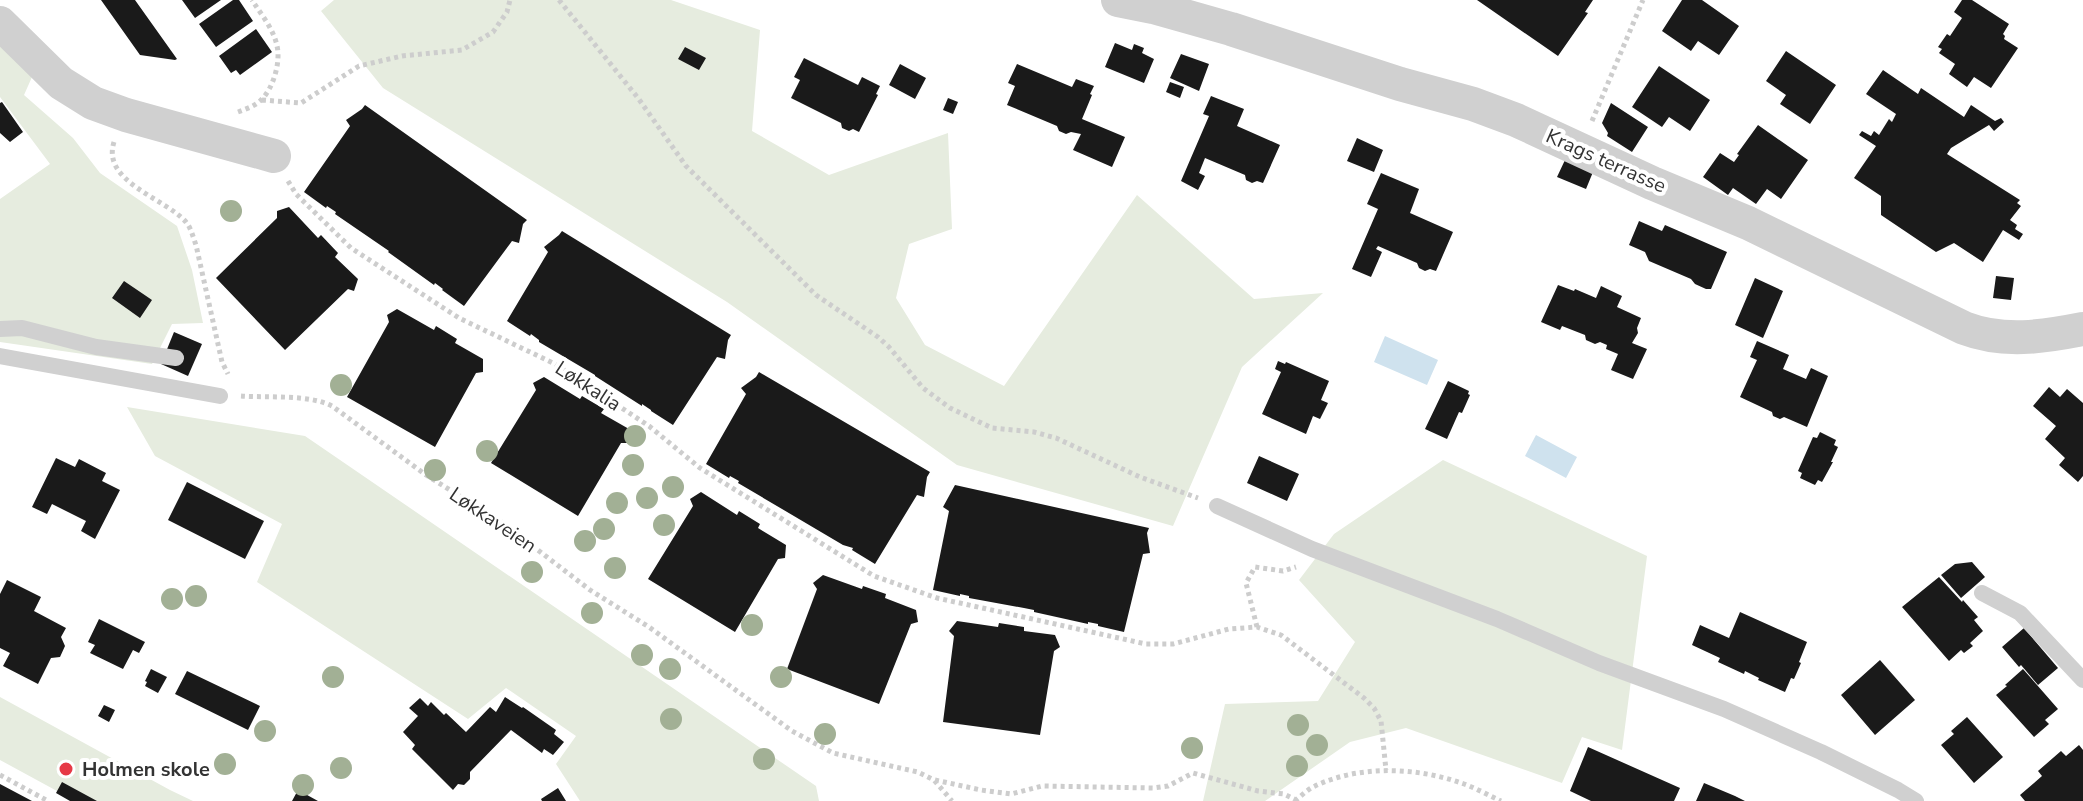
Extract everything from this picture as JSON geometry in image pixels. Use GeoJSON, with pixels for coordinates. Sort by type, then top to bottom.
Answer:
{"type":"FeatureCollection","features":[{"type":"Feature","properties":{"kind":"street","name":"Krags terrasse"},"geometry":{"type":"LineString","coordinates":[[1118,0],[1231,29],[1516,120],[1748,223],[1982,335],[2031,337],[2083,329]]}},
{"type":"Feature","properties":{"kind":"street"},"geometry":{"type":"LineString","coordinates":[[0,23],[61,83],[93,103],[274,156]]}},
{"type":"Feature","properties":{"kind":"lane"},"geometry":{"type":"LineString","coordinates":[[0,329],[22,328],[96,347],[176,358]]}},
{"type":"Feature","properties":{"kind":"lane"},"geometry":{"type":"LineString","coordinates":[[0,356],[220,396]]}},
{"type":"Feature","properties":{"kind":"lane"},"geometry":{"type":"LineString","coordinates":[[1217,506],[1312,549],[1724,709],[1821,752],[1916,801]]}},
{"type":"Feature","properties":{"kind":"lane"},"geometry":{"type":"LineString","coordinates":[[1982,593],[2020,613],[2083,680]]}},
{"type":"Feature","properties":{"kind":"path"},"geometry":{"type":"LineString","coordinates":[[252,0],[278,46],[277,67],[262,100],[301,103],[359,66],[402,56],[462,50],[493,32],[502,21],[510,0]]}},
{"type":"Feature","properties":{"kind":"path"},"geometry":{"type":"LineString","coordinates":[[559,0],[638,98],[686,166],[816,295],[889,347],[923,388],[950,408],[992,428],[1034,432],[1056,438],[1140,477],[1217,506]]}},
{"type":"Feature","properties":{"kind":"path"},"geometry":{"type":"LineString","coordinates":[[1581,151],[1643,0]]}},
{"type":"Feature","properties":{"kind":"path","name":"Løkkaveien"},"geometry":{"type":"LineString","coordinates":[[126,115],[112,150],[113,161],[125,180],[169,207],[189,227],[196,245],[222,362],[240,396],[309,398],[332,406],[426,475],[500,521],[581,583],[649,627],[817,746],[852,758],[900,766],[934,780],[1011,794],[1042,786],[1153,788],[1168,786],[1193,773],[1258,791],[1284,794],[1296,801]]}},
{"type":"Feature","properties":{"kind":"path","name":"Løkkalia"},"geometry":{"type":"LineString","coordinates":[[274,156],[296,194],[351,248],[459,318],[555,364],[649,426],[700,468],[874,576],[937,598],[1146,644],[1173,644],[1229,629],[1257,627]]}},
{"type":"Feature","properties":{"kind":"path"},"geometry":{"type":"LineString","coordinates":[[1312,549],[1299,566],[1283,571],[1255,567],[1246,583],[1257,627],[1281,635],[1374,708],[1381,721],[1386,770]]}},
{"type":"Feature","properties":{"kind":"path"},"geometry":{"type":"LineString","coordinates":[[1296,801],[1312,787],[1336,778],[1386,770],[1419,772],[1461,783],[1501,801]]}},
{"type":"Feature","properties":{"kind":"path"},"geometry":{"type":"LineString","coordinates":[[0,775],[48,801]]}},
{"type":"Feature","properties":{"kind":"path"},"geometry":{"type":"LineString","coordinates":[[934,780],[952,801]]}},
{"type":"Feature","properties":{"kind":"shaded area"},"geometry":{"type":"Polygon","coordinates":[[[334,0],[671,0],[760,30],[752,131],[829,175],[948,133],[952,229],[909,244],[896,298],[925,345],[1004,386],[1137,195],[1254,299],[1323,293],[1242,367],[1173,526],[957,465],[727,302],[383,88],[321,11],[334,0]]]}},
{"type":"Feature","properties":{"kind":"shaded area"},"geometry":{"type":"Polygon","coordinates":[[[0,45],[32,77],[24,95],[73,138],[100,173],[177,226],[192,270],[203,323],[172,324],[152,364],[0,342],[0,199],[50,164],[0,97],[0,45]]]}},
{"type":"Feature","properties":{"kind":"shaded area"},"geometry":{"type":"Polygon","coordinates":[[[127,407],[305,436],[816,786],[819,801],[580,801],[556,764],[576,736],[506,688],[468,719],[257,582],[282,524],[155,456],[127,407]]]}},
{"type":"Feature","properties":{"kind":"shaded area"},"geometry":{"type":"Polygon","coordinates":[[[1443,460],[1647,556],[1622,750],[1582,737],[1562,783],[1406,728],[1350,742],[1265,801],[1203,801],[1225,704],[1318,701],[1355,642],[1299,580],[1334,534],[1443,460]]]}},
{"type":"Feature","properties":{"kind":"shaded area","name":"Holmen skole"},"geometry":{"type":"Polygon","coordinates":[[[0,697],[193,801],[97,801],[57,791],[0,760],[0,697]]]}},
{"type":"Feature","properties":{"kind":"water"},"geometry":{"type":"Polygon","coordinates":[[[1385,336],[1438,360],[1427,385],[1374,362],[1385,336]]]}},
{"type":"Feature","properties":{"kind":"water"},"geometry":{"type":"Polygon","coordinates":[[[1536,435],[1577,457],[1566,478],[1525,456],[1536,435]]]}},
{"type":"Feature","properties":{"kind":"building"},"geometry":{"type":"Polygon","coordinates":[[[101,0],[135,0],[177,59],[140,55],[101,0]]]}},
{"type":"Feature","properties":{"kind":"building"},"geometry":{"type":"Polygon","coordinates":[[[182,0],[221,0],[195,18],[182,0]]]}},
{"type":"Feature","properties":{"kind":"building"},"geometry":{"type":"Polygon","coordinates":[[[233,0],[239,0],[253,21],[216,47],[199,24],[233,0]]]}},
{"type":"Feature","properties":{"kind":"building"},"geometry":{"type":"Polygon","coordinates":[[[1477,0],[1593,0],[1585,12],[1588,13],[1558,56],[1477,0]]]}},
{"type":"Feature","properties":{"kind":"building"},"geometry":{"type":"Polygon","coordinates":[[[1682,0],[1702,0],[1739,26],[1719,55],[1698,41],[1691,51],[1662,31],[1682,0]]]}},
{"type":"Feature","properties":{"kind":"building"},"geometry":{"type":"Polygon","coordinates":[[[1962,0],[1972,0],[2009,24],[2003,34],[2004,39],[2018,48],[1991,88],[1974,77],[1967,87],[1949,74],[1955,64],[1939,53],[1942,49],[1938,47],[1962,18],[1954,12],[1962,0]]]}},
{"type":"Feature","properties":{"kind":"building"},"geometry":{"type":"Polygon","coordinates":[[[256,29],[272,52],[240,75],[236,70],[231,73],[219,56],[256,29]]]}},
{"type":"Feature","properties":{"kind":"building"},"geometry":{"type":"Polygon","coordinates":[[[1115,43],[1132,50],[1134,44],[1144,48],[1142,53],[1154,59],[1144,83],[1105,67],[1115,43]]]}},
{"type":"Feature","properties":{"kind":"building"},"geometry":{"type":"Polygon","coordinates":[[[685,47],[706,58],[699,70],[678,59],[685,47]]]}},
{"type":"Feature","properties":{"kind":"building"},"geometry":{"type":"Polygon","coordinates":[[[1786,51],[1836,85],[1810,124],[1780,104],[1786,95],[1766,81],[1786,51]]]}},
{"type":"Feature","properties":{"kind":"building"},"geometry":{"type":"Polygon","coordinates":[[[1181,54],[1209,64],[1199,91],[1170,78],[1181,54]]]}},
{"type":"Feature","properties":{"kind":"building"},"geometry":{"type":"Polygon","coordinates":[[[804,58],[858,85],[862,77],[880,86],[859,132],[842,128],[841,123],[791,98],[800,80],[794,77],[804,58]]]}},
{"type":"Feature","properties":{"kind":"building"},"geometry":{"type":"Polygon","coordinates":[[[900,64],[926,78],[915,99],[889,85],[900,64]]]}},
{"type":"Feature","properties":{"kind":"building"},"geometry":{"type":"Polygon","coordinates":[[[1017,64],[1072,87],[1076,79],[1094,86],[1082,119],[1125,137],[1112,167],[1073,150],[1081,134],[1066,134],[1059,131],[1057,126],[1007,105],[1015,86],[1008,83],[1017,64]]]}},
{"type":"Feature","properties":{"kind":"building"},"geometry":{"type":"Polygon","coordinates":[[[1659,66],[1710,100],[1690,131],[1669,117],[1662,127],[1632,107],[1659,66]]]}},
{"type":"Feature","properties":{"kind":"building"},"geometry":{"type":"Polygon","coordinates":[[[1883,70],[1918,94],[1921,88],[1964,117],[1971,105],[1995,121],[2001,118],[2004,122],[1994,131],[1989,125],[1951,148],[1947,154],[2020,200],[2017,203],[2021,206],[2010,220],[2017,225],[2015,229],[2023,234],[2019,240],[2003,230],[1983,262],[1954,243],[1936,252],[1881,215],[1881,196],[1854,178],[1876,146],[1859,135],[1862,131],[1871,136],[1874,131],[1879,135],[1896,114],[1866,94],[1883,70]]]}},
{"type":"Feature","properties":{"kind":"building"},"geometry":{"type":"Polygon","coordinates":[[[1170,82],[1184,87],[1180,98],[1166,92],[1170,82]]]}},
{"type":"Feature","properties":{"kind":"building"},"geometry":{"type":"Polygon","coordinates":[[[1211,96],[1244,109],[1237,126],[1280,145],[1263,183],[1252,183],[1246,180],[1245,175],[1205,158],[1199,173],[1205,176],[1198,190],[1181,181],[1209,116],[1203,114],[1211,96]]]}},
{"type":"Feature","properties":{"kind":"building"},"geometry":{"type":"Polygon","coordinates":[[[948,98],[958,102],[953,114],[943,110],[948,98]]]}},
{"type":"Feature","properties":{"kind":"building"},"geometry":{"type":"Polygon","coordinates":[[[2,102],[23,132],[10,142],[0,133],[2,102]]]}},
{"type":"Feature","properties":{"kind":"building"},"geometry":{"type":"Polygon","coordinates":[[[1611,103],[1648,127],[1632,152],[1607,136],[1602,123],[1611,103]]]}},
{"type":"Feature","properties":{"kind":"building"},"geometry":{"type":"Polygon","coordinates":[[[365,105],[527,220],[523,224],[519,243],[512,241],[464,306],[304,192],[350,126],[346,120],[365,105]]]}},
{"type":"Feature","properties":{"kind":"building"},"geometry":{"type":"Polygon","coordinates":[[[1758,125],[1808,160],[1781,199],[1767,189],[1756,204],[1733,188],[1728,195],[1703,177],[1720,153],[1734,162],[1758,125]]]}},
{"type":"Feature","properties":{"kind":"building"},"geometry":{"type":"Polygon","coordinates":[[[1357,138],[1383,150],[1374,172],[1347,161],[1357,138]]]}},
{"type":"Feature","properties":{"kind":"building"},"geometry":{"type":"Polygon","coordinates":[[[1565,160],[1593,172],[1586,189],[1557,177],[1565,160]]]}},
{"type":"Feature","properties":{"kind":"building"},"geometry":{"type":"Polygon","coordinates":[[[1381,173],[1419,189],[1410,213],[1453,232],[1436,271],[1425,271],[1417,263],[1378,246],[1376,249],[1382,252],[1371,277],[1352,269],[1378,209],[1367,204],[1381,173]]]}},
{"type":"Feature","properties":{"kind":"building"},"geometry":{"type":"Polygon","coordinates":[[[289,207],[318,238],[321,235],[338,253],[335,257],[358,279],[354,291],[348,289],[285,350],[216,278],[277,218],[277,211],[289,207]]]}},
{"type":"Feature","properties":{"kind":"building"},"geometry":{"type":"Polygon","coordinates":[[[1639,221],[1662,231],[1665,225],[1727,252],[1711,289],[1649,261],[1645,252],[1629,245],[1639,221]]]}},
{"type":"Feature","properties":{"kind":"building"},"geometry":{"type":"Polygon","coordinates":[[[562,231],[731,335],[725,359],[717,357],[673,425],[507,321],[548,252],[544,247],[562,231]]]}},
{"type":"Feature","properties":{"kind":"building"},"geometry":{"type":"Polygon","coordinates":[[[1996,276],[2014,278],[2011,300],[1993,298],[1996,276]]]}},
{"type":"Feature","properties":{"kind":"building"},"geometry":{"type":"Polygon","coordinates":[[[1755,278],[1783,291],[1763,338],[1735,325],[1755,278]]]}},
{"type":"Feature","properties":{"kind":"building"},"geometry":{"type":"Polygon","coordinates":[[[124,281],[152,300],[140,318],[112,298],[124,281]]]}},
{"type":"Feature","properties":{"kind":"building"},"geometry":{"type":"Polygon","coordinates":[[[1558,285],[1596,298],[1601,286],[1622,296],[1617,307],[1641,318],[1632,343],[1647,349],[1633,379],[1611,370],[1618,354],[1606,349],[1607,345],[1600,342],[1595,344],[1586,340],[1585,335],[1562,326],[1560,330],[1541,322],[1558,285]]]}},
{"type":"Feature","properties":{"kind":"building"},"geometry":{"type":"Polygon","coordinates":[[[397,309],[434,330],[436,326],[457,339],[455,343],[483,359],[483,372],[476,373],[435,447],[347,397],[389,322],[387,315],[397,309]]]}},
{"type":"Feature","properties":{"kind":"building"},"geometry":{"type":"Polygon","coordinates":[[[174,332],[202,344],[188,376],[161,364],[174,332]]]}},
{"type":"Feature","properties":{"kind":"building"},"geometry":{"type":"Polygon","coordinates":[[[1757,341],[1789,355],[1783,369],[1806,379],[1811,368],[1828,376],[1807,427],[1784,417],[1773,416],[1772,412],[1740,397],[1757,360],[1750,357],[1757,341]]]}},
{"type":"Feature","properties":{"kind":"building"},"geometry":{"type":"Polygon","coordinates":[[[1278,361],[1329,381],[1321,400],[1328,403],[1320,419],[1313,416],[1306,434],[1262,414],[1281,372],[1275,369],[1278,361]]]}},
{"type":"Feature","properties":{"kind":"building"},"geometry":{"type":"Polygon","coordinates":[[[759,372],[930,472],[924,497],[917,495],[875,564],[853,548],[706,464],[746,394],[741,388],[759,372]]]}},
{"type":"Feature","properties":{"kind":"building"},"geometry":{"type":"Polygon","coordinates":[[[544,377],[580,399],[582,396],[604,409],[601,413],[629,429],[628,443],[621,443],[578,516],[491,463],[536,390],[533,383],[544,377]]]}},
{"type":"Feature","properties":{"kind":"building"},"geometry":{"type":"Polygon","coordinates":[[[1448,381],[1469,391],[1470,395],[1447,439],[1425,429],[1448,381]]]}},
{"type":"Feature","properties":{"kind":"building"},"geometry":{"type":"Polygon","coordinates":[[[2049,387],[2060,397],[2067,389],[2083,403],[2083,476],[2078,482],[2059,465],[2065,458],[2045,439],[2056,426],[2033,406],[2049,387]]]}},
{"type":"Feature","properties":{"kind":"building"},"geometry":{"type":"Polygon","coordinates":[[[1820,432],[1836,440],[1834,445],[1838,447],[1822,482],[1818,480],[1815,485],[1800,478],[1802,473],[1798,471],[1813,437],[1817,438],[1820,432]]]}},
{"type":"Feature","properties":{"kind":"building"},"geometry":{"type":"Polygon","coordinates":[[[1259,456],[1299,474],[1287,501],[1247,483],[1259,456]]]}},
{"type":"Feature","properties":{"kind":"building"},"geometry":{"type":"Polygon","coordinates":[[[56,458],[75,467],[79,459],[106,473],[102,481],[120,490],[95,539],[81,531],[86,521],[52,504],[47,514],[32,507],[56,458]]]}},
{"type":"Feature","properties":{"kind":"building"},"geometry":{"type":"Polygon","coordinates":[[[187,482],[264,521],[245,559],[168,520],[187,482]]]}},
{"type":"Feature","properties":{"kind":"building"},"geometry":{"type":"Polygon","coordinates":[[[955,485],[1149,528],[1150,553],[1143,554],[1124,632],[933,590],[949,511],[943,507],[955,485]]]}},
{"type":"Feature","properties":{"kind":"building"},"geometry":{"type":"Polygon","coordinates":[[[701,492],[737,515],[739,511],[760,524],[758,528],[786,545],[785,558],[778,559],[735,632],[648,579],[693,506],[690,499],[701,492]]]}},
{"type":"Feature","properties":{"kind":"building"},"geometry":{"type":"Polygon","coordinates":[[[1972,562],[1985,577],[1961,598],[1941,575],[1955,564],[1972,562]]]}},
{"type":"Feature","properties":{"kind":"building"},"geometry":{"type":"Polygon","coordinates":[[[823,575],[886,594],[885,598],[916,610],[918,622],[911,624],[879,704],[787,669],[817,589],[813,583],[823,575]]]}},
{"type":"Feature","properties":{"kind":"building"},"geometry":{"type":"Polygon","coordinates":[[[1939,577],[1978,617],[1974,620],[1983,631],[1970,643],[1973,646],[1964,653],[1961,650],[1949,661],[1902,607],[1939,577]]]}},
{"type":"Feature","properties":{"kind":"building"},"geometry":{"type":"Polygon","coordinates":[[[7,580],[41,597],[34,611],[66,628],[61,637],[65,646],[60,657],[51,658],[38,684],[3,666],[10,653],[0,648],[0,594],[7,580]]]}},
{"type":"Feature","properties":{"kind":"building"},"geometry":{"type":"Polygon","coordinates":[[[1740,612],[1807,642],[1794,679],[1791,678],[1785,692],[1745,671],[1744,674],[1718,662],[1720,658],[1692,645],[1700,625],[1729,638],[1740,612]]]}},
{"type":"Feature","properties":{"kind":"building"},"geometry":{"type":"Polygon","coordinates":[[[99,619],[145,642],[139,653],[133,650],[123,669],[90,653],[95,645],[88,642],[99,619]]]}},
{"type":"Feature","properties":{"kind":"building"},"geometry":{"type":"Polygon","coordinates":[[[957,621],[998,627],[999,623],[1024,627],[1024,631],[1055,635],[1060,647],[1054,651],[1040,735],[943,722],[954,636],[949,631],[957,621]]]}},
{"type":"Feature","properties":{"kind":"building"},"geometry":{"type":"Polygon","coordinates":[[[2024,628],[2058,668],[2038,685],[2002,647],[2024,628]]]}},
{"type":"Feature","properties":{"kind":"building"},"geometry":{"type":"Polygon","coordinates":[[[1880,660],[1915,700],[1875,735],[1841,695],[1880,660]]]}},
{"type":"Feature","properties":{"kind":"building"},"geometry":{"type":"Polygon","coordinates":[[[151,669],[167,677],[158,693],[145,686],[151,669]]]}},
{"type":"Feature","properties":{"kind":"building"},"geometry":{"type":"Polygon","coordinates":[[[2023,669],[2058,709],[2045,720],[2049,724],[2034,737],[1996,695],[2023,669]]]}},
{"type":"Feature","properties":{"kind":"building"},"geometry":{"type":"Polygon","coordinates":[[[187,671],[260,706],[248,730],[175,694],[187,671]]]}},
{"type":"Feature","properties":{"kind":"building"},"geometry":{"type":"Polygon","coordinates":[[[505,697],[556,730],[554,734],[564,742],[553,755],[544,749],[542,753],[511,730],[470,772],[470,779],[453,790],[412,749],[415,745],[403,732],[418,716],[409,708],[420,698],[428,706],[431,702],[444,715],[446,713],[466,732],[490,707],[496,712],[505,697]]]}},
{"type":"Feature","properties":{"kind":"building"},"geometry":{"type":"Polygon","coordinates":[[[104,705],[115,710],[109,722],[98,716],[104,705]]]}},
{"type":"Feature","properties":{"kind":"building"},"geometry":{"type":"Polygon","coordinates":[[[1967,717],[2003,757],[1974,783],[1941,745],[1967,717]]]}},
{"type":"Feature","properties":{"kind":"building"},"geometry":{"type":"Polygon","coordinates":[[[2079,745],[2083,750],[2083,801],[2025,801],[2020,795],[2042,776],[2038,771],[2061,751],[2066,756],[2079,745]]]}},
{"type":"Feature","properties":{"kind":"building"},"geometry":{"type":"Polygon","coordinates":[[[1588,747],[1680,788],[1674,801],[1591,801],[1570,791],[1588,747]]]}},
{"type":"Feature","properties":{"kind":"building"},"geometry":{"type":"Polygon","coordinates":[[[62,782],[97,801],[70,801],[56,793],[62,782]]]}},
{"type":"Feature","properties":{"kind":"building"},"geometry":{"type":"Polygon","coordinates":[[[1704,783],[1735,796],[1745,801],[1696,801],[1704,783]]]}},
{"type":"Feature","properties":{"kind":"building"},"geometry":{"type":"Polygon","coordinates":[[[0,784],[32,801],[0,801],[0,784]]]}},
{"type":"Feature","properties":{"kind":"building"},"geometry":{"type":"Polygon","coordinates":[[[558,788],[566,801],[542,801],[541,799],[558,788]]]}},
{"type":"Feature","properties":{"kind":"building"},"geometry":{"type":"Polygon","coordinates":[[[298,790],[318,801],[292,801],[298,790]]]}},
{"type":"Feature","properties":{"kind":"place","name":"Holmen skole"},"geometry":{"type":"Point","coordinates":[66,769]}}]}
